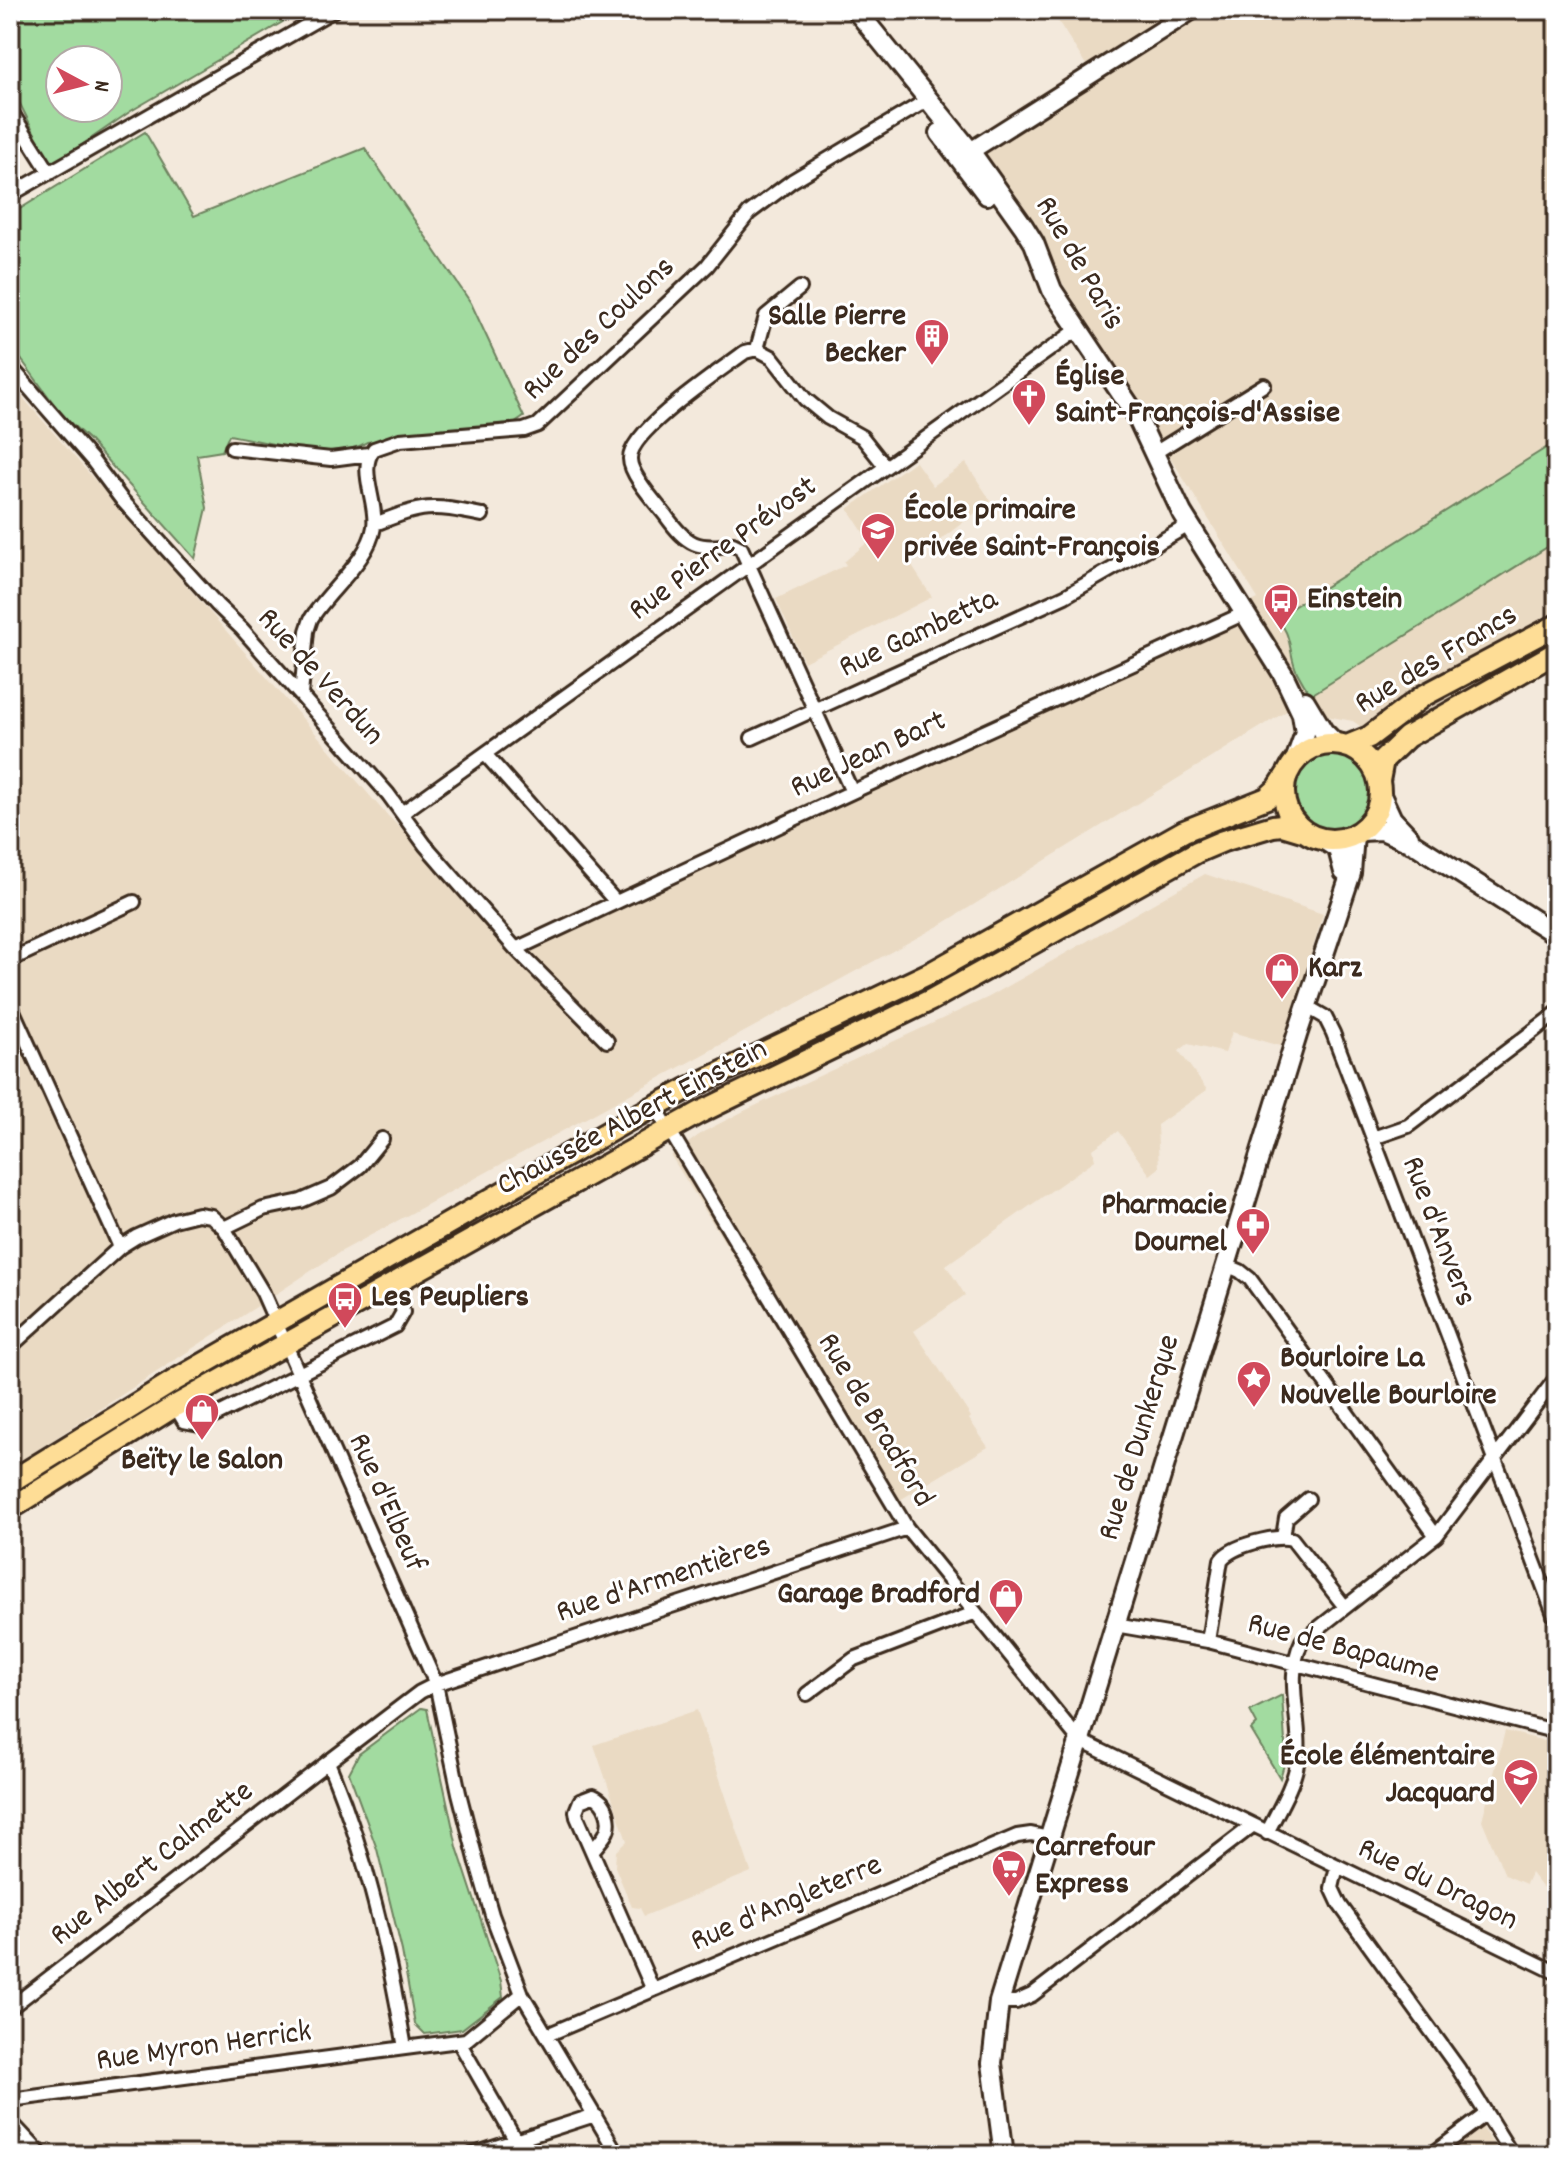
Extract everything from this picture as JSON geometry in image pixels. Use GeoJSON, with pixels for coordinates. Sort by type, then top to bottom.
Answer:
{"type":"FeatureCollection","features":[{"type":"Feature","properties":{"kind":"main road"},"geometry":{"type":"LineString","coordinates":[[847,10],[859,30],[924,102]]}},
{"type":"Feature","properties":{"kind":"main road"},"geometry":{"type":"LineString","coordinates":[[856,10],[924,102]]}},
{"type":"Feature","properties":{"kind":"main road","name":"Rue de Paris"},"geometry":{"type":"LineString","coordinates":[[924,102],[1030,236],[1052,290],[1130,406],[1189,525],[1283,674],[1302,696],[1323,731],[1342,745]]}},
{"type":"Feature","properties":{"kind":"main road","name":"Rue des Francs"},"geometry":{"type":"LineString","coordinates":[[1342,745],[1369,737],[1423,696],[1557,625]]}},
{"type":"Feature","properties":{"kind":"main road","name":"Rue des Francs"},"geometry":{"type":"LineString","coordinates":[[1379,787],[1383,760],[1407,737],[1555,659]]}},
{"type":"Feature","properties":{"kind":"main road","name":"Rue de Paris"},"geometry":{"type":"LineString","coordinates":[[1283,674],[1305,726],[1303,742],[1291,767]]}},
{"type":"Feature","properties":{"kind":"main road"},"geometry":{"type":"LineString","coordinates":[[1416,845],[1392,819],[1369,761],[1342,745],[1313,747],[1291,767],[1283,789],[1285,805],[1291,819],[1302,831],[1324,840],[1387,831],[1416,845],[1557,935]]}},
{"type":"Feature","properties":{"kind":"main road","name":"Chaussée Albert Einstein"},"geometry":{"type":"LineString","coordinates":[[10,1482],[142,1400],[655,1106],[920,979],[1184,831],[1261,802],[1273,794],[1291,767]]}},
{"type":"Feature","properties":{"kind":"main road"},"geometry":{"type":"LineString","coordinates":[[1358,833],[1375,814],[1379,787]]}},
{"type":"Feature","properties":{"kind":"main road","name":"Chaussée Albert Einstein"},"geometry":{"type":"LineString","coordinates":[[10,1509],[175,1406],[669,1129],[920,1006],[1210,846],[1273,826],[1282,825],[1302,831]]}},
{"type":"Feature","properties":{"kind":"main road","name":"Rue de Dunkerque"},"geometry":{"type":"LineString","coordinates":[[1004,2155],[992,2063],[999,2002],[1306,1006],[1351,873],[1358,833]]}},
{"type":"Feature","properties":{"kind":"main road","name":"Rue de Dunkerque"},"geometry":{"type":"LineString","coordinates":[[1324,840],[1335,846],[1341,855],[1345,876],[1342,893]]}},
{"type":"Feature","properties":{"kind":"street"},"geometry":{"type":"LineString","coordinates":[[10,195],[334,10]]}},
{"type":"Feature","properties":{"kind":"street"},"geometry":{"type":"LineString","coordinates":[[965,154],[1193,10]]}},
{"type":"Feature","properties":{"kind":"street","name":"Rue des Coulons"},"geometry":{"type":"LineString","coordinates":[[232,448],[331,459],[369,454],[380,445],[400,440],[524,430],[538,425],[707,266],[749,213],[792,181],[924,102]]}},
{"type":"Feature","properties":{"kind":"street"},"geometry":{"type":"LineString","coordinates":[[10,110],[50,173]]}},
{"type":"Feature","properties":{"kind":"street"},"geometry":{"type":"LineString","coordinates":[[757,349],[766,316],[800,288]]}},
{"type":"Feature","properties":{"kind":"street","name":"Rue Pierre Prévost"},"geometry":{"type":"LineString","coordinates":[[402,813],[1077,330]]}},
{"type":"Feature","properties":{"kind":"street"},"geometry":{"type":"LineString","coordinates":[[852,792],[737,544],[709,549],[685,539],[639,480],[629,459],[634,443],[657,419],[745,352],[757,349],[772,357],[817,410],[862,437],[885,466]]}},
{"type":"Feature","properties":{"kind":"street","name":"Rue de Verdun"},"geometry":{"type":"LineString","coordinates":[[10,366],[92,460],[122,500],[301,695],[516,949],[607,1041]]}},
{"type":"Feature","properties":{"kind":"street"},"geometry":{"type":"LineString","coordinates":[[1153,454],[1264,385]]}},
{"type":"Feature","properties":{"kind":"street"},"geometry":{"type":"LineString","coordinates":[[301,695],[307,631],[311,619],[364,551],[375,524],[367,462],[369,454]]}},
{"type":"Feature","properties":{"kind":"street"},"geometry":{"type":"LineString","coordinates":[[375,524],[424,507],[482,515]]}},
{"type":"Feature","properties":{"kind":"street","name":"Rue Gambetta"},"geometry":{"type":"LineString","coordinates":[[752,738],[1065,596],[1189,525]]}},
{"type":"Feature","properties":{"kind":"street","name":"Rue Jean Bart"},"geometry":{"type":"LineString","coordinates":[[516,949],[1245,613]]}},
{"type":"Feature","properties":{"kind":"street"},"geometry":{"type":"LineString","coordinates":[[485,754],[616,902]]}},
{"type":"Feature","properties":{"kind":"street"},"geometry":{"type":"LineString","coordinates":[[10,960],[134,902]]}},
{"type":"Feature","properties":{"kind":"street"},"geometry":{"type":"LineString","coordinates":[[10,1004],[120,1247]]}},
{"type":"Feature","properties":{"kind":"street","name":"Rue d'Anvers"},"geometry":{"type":"LineString","coordinates":[[1306,1006],[1320,1012],[1329,1024],[1557,1622]]}},
{"type":"Feature","properties":{"kind":"street"},"geometry":{"type":"LineString","coordinates":[[1373,1138],[1408,1126],[1557,1013]]}},
{"type":"Feature","properties":{"kind":"street","name":"Rue de Bradford"},"geometry":{"type":"LineString","coordinates":[[655,1106],[907,1528],[1079,1740]]}},
{"type":"Feature","properties":{"kind":"street"},"geometry":{"type":"LineString","coordinates":[[10,1347],[120,1247],[136,1237],[191,1215],[211,1216],[224,1228],[263,1209],[301,1201],[331,1188],[360,1166],[382,1139]]}},
{"type":"Feature","properties":{"kind":"street","name":"Rue d'Elbeuf"},"geometry":{"type":"LineString","coordinates":[[224,1228],[263,1293],[287,1343],[436,1684],[477,1863],[492,1915],[522,1994],[618,2155]]}},
{"type":"Feature","properties":{"kind":"street"},"geometry":{"type":"LineString","coordinates":[[1226,1265],[1250,1279],[1436,1536]]}},
{"type":"Feature","properties":{"kind":"street"},"geometry":{"type":"LineString","coordinates":[[175,1406],[184,1421],[199,1424],[395,1326],[403,1312],[394,1282]]}},
{"type":"Feature","properties":{"kind":"street"},"geometry":{"type":"LineString","coordinates":[[1267,1833],[1297,1766],[1296,1665],[1300,1646],[1306,1637],[1436,1536],[1557,1377]]}},
{"type":"Feature","properties":{"kind":"street"},"geometry":{"type":"LineString","coordinates":[[1283,1537],[1286,1518],[1308,1499]]}},
{"type":"Feature","properties":{"kind":"street","name":"Rue d'Armentières"},"geometry":{"type":"LineString","coordinates":[[328,1762],[420,1692],[436,1684],[907,1528]]}},
{"type":"Feature","properties":{"kind":"street"},"geometry":{"type":"LineString","coordinates":[[1208,1641],[1224,1555],[1233,1549],[1283,1537],[1295,1541],[1345,1607]]}},
{"type":"Feature","properties":{"kind":"street"},"geometry":{"type":"LineString","coordinates":[[807,1694],[847,1663],[974,1613]]}},
{"type":"Feature","properties":{"kind":"street","name":"Rue de Bapaume"},"geometry":{"type":"LineString","coordinates":[[1115,1625],[1208,1641],[1557,1732]]}},
{"type":"Feature","properties":{"kind":"street","name":"Rue du Dragon"},"geometry":{"type":"LineString","coordinates":[[1079,1740],[1557,1973]]}},
{"type":"Feature","properties":{"kind":"street"},"geometry":{"type":"LineString","coordinates":[[328,1762],[363,1855],[391,1968],[405,2048]]}},
{"type":"Feature","properties":{"kind":"street","name":"Rue Albert Calmette"},"geometry":{"type":"LineString","coordinates":[[10,2008],[328,1762]]}},
{"type":"Feature","properties":{"kind":"street"},"geometry":{"type":"LineString","coordinates":[[999,2002],[1016,2002],[1032,1995],[1252,1826]]}},
{"type":"Feature","properties":{"kind":"street","name":"Rue d'Angleterre"},"geometry":{"type":"LineString","coordinates":[[547,2035],[1017,1836],[1031,1834],[1049,1838]]}},
{"type":"Feature","properties":{"kind":"street"},"geometry":{"type":"LineString","coordinates":[[592,1851],[653,1990]]}},
{"type":"Feature","properties":{"kind":"street"},"geometry":{"type":"LineString","coordinates":[[1337,1866],[1332,1880],[1334,1895],[1458,2068],[1512,2155]]}},
{"type":"Feature","properties":{"kind":"street"},"geometry":{"type":"LineString","coordinates":[[522,1994],[471,2037],[459,2042],[524,2155]]}},
{"type":"Feature","properties":{"kind":"street","name":"Rue Myron Herrick"},"geometry":{"type":"LineString","coordinates":[[10,2100],[459,2042]]}},
{"type":"Feature","properties":{"kind":"street"},"geometry":{"type":"LineString","coordinates":[[1431,2155],[1486,2114]]}},
{"type":"Feature","properties":{"kind":"street"},"geometry":{"type":"LineString","coordinates":[[471,2155],[595,2115]]}},
{"type":"Feature","properties":{"kind":"street"},"geometry":{"type":"LineString","coordinates":[[10,2124],[39,2155]]}},
{"type":"Feature","properties":{"kind":"shaded area"},"geometry":{"type":"Polygon","coordinates":[[[1051,10],[1557,10],[1557,441],[1274,619],[1282,623],[1287,633],[1291,656],[1311,695],[1557,541],[1557,661],[1398,749],[1383,743],[1353,721],[1326,716],[1311,696],[944,923],[340,1252],[10,1468],[10,383],[385,813],[527,951],[1258,599],[976,143],[1088,68],[1051,10]]]}},
{"type":"Feature","properties":{"kind":"shaded area","name":"École primaire privée Saint-François"},"geometry":{"type":"Polygon","coordinates":[[[915,461],[933,486],[966,463],[991,501],[910,563],[932,597],[804,662],[776,599],[846,565],[844,562],[869,541],[848,509],[915,461]]]}},
{"type":"Feature","properties":{"kind":"shaded area"},"geometry":{"type":"Polygon","coordinates":[[[1205,874],[1323,914],[1283,1047],[1232,1032],[1225,1053],[1188,1044],[1179,1051],[1207,1090],[1157,1125],[1159,1168],[1150,1175],[1118,1131],[1093,1149],[1095,1160],[946,1265],[965,1295],[914,1331],[988,1447],[885,1509],[830,1411],[671,1156],[703,1132],[744,1111],[989,997],[1205,874]]]}},
{"type":"Feature","properties":{"kind":"shaded area"},"geometry":{"type":"Polygon","coordinates":[[[697,1710],[751,1872],[644,1916],[640,1908],[632,1907],[615,1867],[616,1851],[627,1841],[594,1745],[697,1710]]]}},
{"type":"Feature","properties":{"kind":"shaded area"},"geometry":{"type":"Polygon","coordinates":[[[1505,1731],[1557,1744],[1557,1881],[1542,1887],[1531,1873],[1526,1884],[1505,1875],[1482,1820],[1505,1731]]]}},
{"type":"Feature","properties":{"kind":"shaded area"},"geometry":{"type":"Polygon","coordinates":[[[1481,2125],[1500,2155],[1446,2155],[1481,2125]]]}},
{"type":"Feature","properties":{"kind":"green space"},"geometry":{"type":"Polygon","coordinates":[[[10,10],[303,10],[124,116],[124,44],[44,44],[44,124],[112,124],[51,166],[10,84],[10,10]]]}},
{"type":"Feature","properties":{"kind":"green space"},"geometry":{"type":"Polygon","coordinates":[[[145,132],[194,216],[365,148],[471,303],[524,417],[512,425],[367,442],[337,451],[299,449],[229,435],[222,451],[197,455],[207,508],[195,559],[88,439],[62,415],[10,344],[10,215],[145,132]]]}},
{"type":"Feature","properties":{"kind":"green space"},"geometry":{"type":"Polygon","coordinates":[[[1557,441],[1557,541],[1311,695],[1294,665],[1287,635],[1274,619],[1557,441]]]}},
{"type":"Feature","properties":{"kind":"green space"},"geometry":{"type":"Polygon","coordinates":[[[1325,753],[1339,753],[1353,759],[1364,770],[1370,791],[1367,806],[1359,818],[1339,829],[1325,829],[1311,823],[1300,812],[1294,798],[1294,784],[1300,770],[1311,759],[1325,753]]]}},
{"type":"Feature","properties":{"kind":"green space"},"geometry":{"type":"Polygon","coordinates":[[[1282,1695],[1286,1758],[1280,1778],[1251,1730],[1257,1724],[1250,1711],[1282,1695]]]}},
{"type":"Feature","properties":{"kind":"green space"},"geometry":{"type":"Polygon","coordinates":[[[421,1708],[427,1709],[457,1847],[501,1981],[503,1997],[462,2029],[425,2034],[415,2024],[402,1951],[377,1849],[349,1773],[359,1754],[421,1708]]]}},
{"type":"Feature","properties":{"kind":"place","name":"Salle Pierre Becker"},"geometry":{"type":"Point","coordinates":[932,367]}},
{"type":"Feature","properties":{"kind":"place","name":"Église Saint-François-d'Assise"},"geometry":{"type":"Point","coordinates":[1029,427]}},
{"type":"Feature","properties":{"kind":"place","name":"École primaire privée Saint-François"},"geometry":{"type":"Point","coordinates":[878,561]}},
{"type":"Feature","properties":{"kind":"place","name":"Einstein"},"geometry":{"type":"Point","coordinates":[1281,632]}},
{"type":"Feature","properties":{"kind":"place","name":"Karz"},"geometry":{"type":"Point","coordinates":[1282,1001]}},
{"type":"Feature","properties":{"kind":"place","name":"Pharmacie Dournel"},"geometry":{"type":"Point","coordinates":[1253,1256]}},
{"type":"Feature","properties":{"kind":"place","name":"Les Peupliers"},"geometry":{"type":"Point","coordinates":[345,1330]}},
{"type":"Feature","properties":{"kind":"place","name":"Bourloire La Nouvelle Bourloire"},"geometry":{"type":"Point","coordinates":[1254,1409]}},
{"type":"Feature","properties":{"kind":"place","name":"Beïty le Salon"},"geometry":{"type":"Point","coordinates":[202,1442]}},
{"type":"Feature","properties":{"kind":"place","name":"Garage Bradford"},"geometry":{"type":"Point","coordinates":[1006,1627]}},
{"type":"Feature","properties":{"kind":"place","name":"École élémentaire Jacquard"},"geometry":{"type":"Point","coordinates":[1521,1807]}},
{"type":"Feature","properties":{"kind":"place","name":"Carrefour Express"},"geometry":{"type":"Point","coordinates":[1009,1898]}}]}
